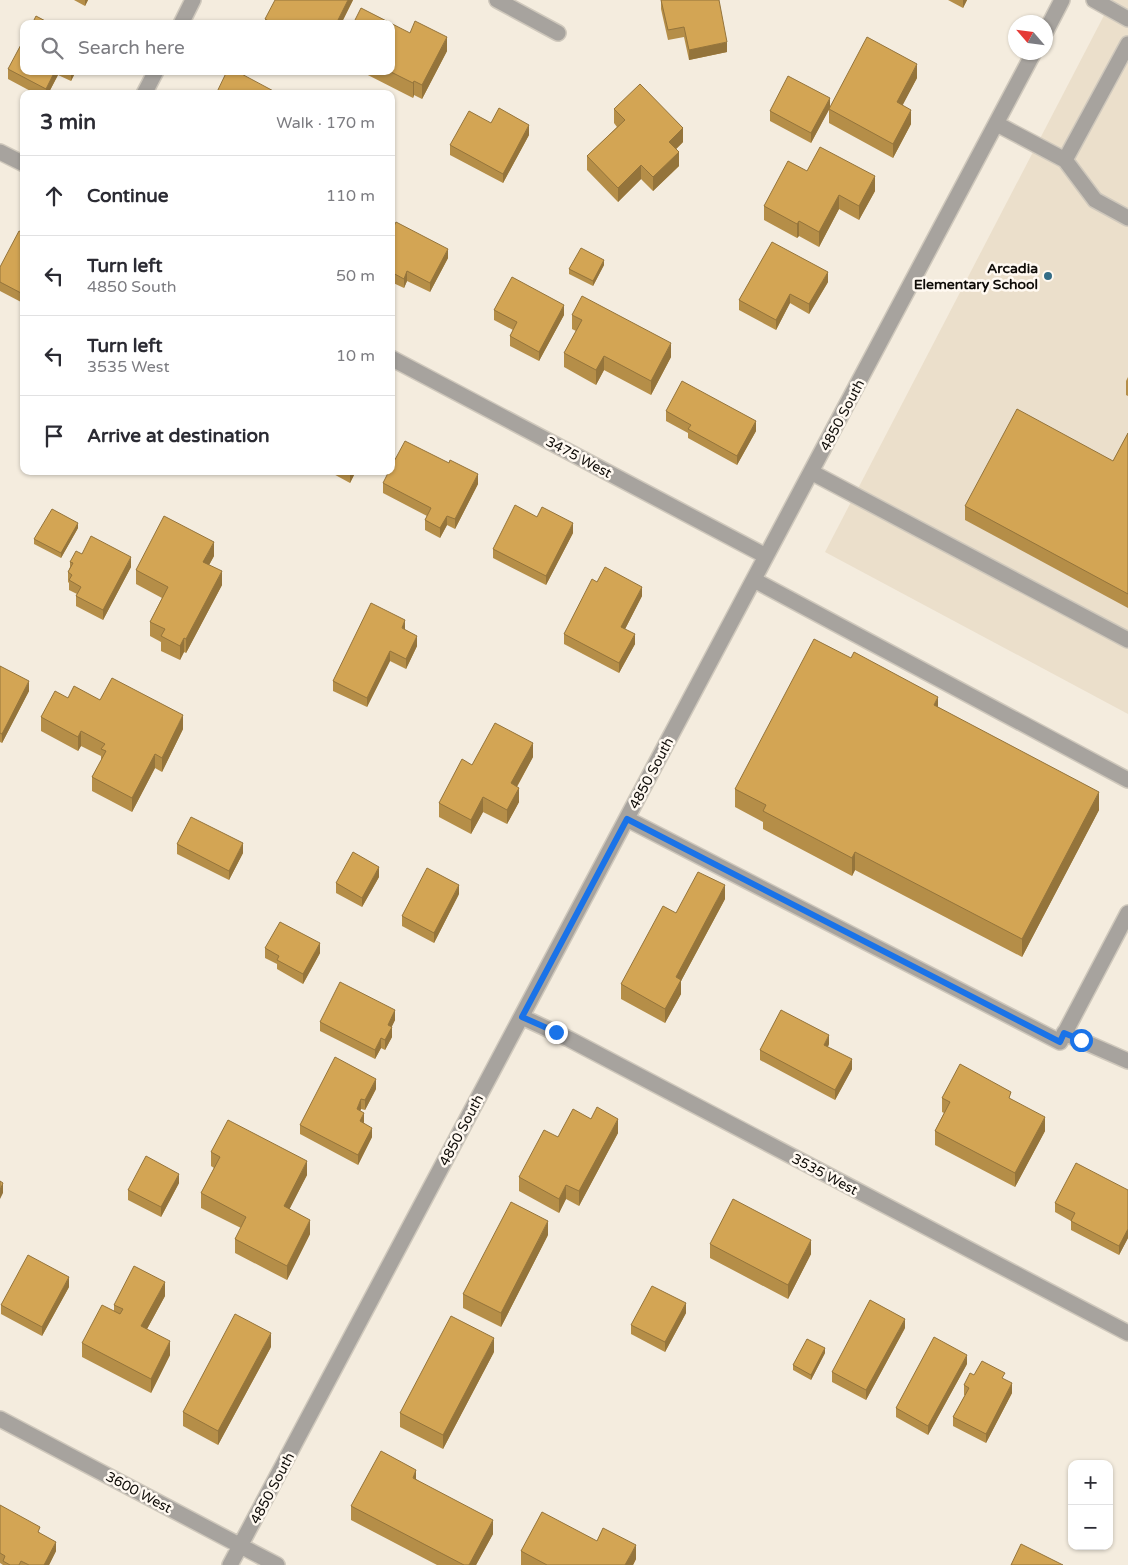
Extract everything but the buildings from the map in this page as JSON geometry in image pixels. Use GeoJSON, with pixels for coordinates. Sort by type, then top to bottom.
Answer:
{"type":"FeatureCollection","features":[{"type":"Feature","properties":{"kind":"street"},"geometry":{"type":"LineString","coordinates":[[183,20],[194,0]]}},
{"type":"Feature","properties":{"kind":"street"},"geometry":{"type":"LineString","coordinates":[[497,0],[558,33]]}},
{"type":"Feature","properties":{"kind":"street"},"geometry":{"type":"LineString","coordinates":[[1053,17],[1062,0]]}},
{"type":"Feature","properties":{"kind":"street"},"geometry":{"type":"LineString","coordinates":[[1094,0],[1128,19]]}},
{"type":"Feature","properties":{"kind":"street"},"geometry":{"type":"LineString","coordinates":[[1065,160],[1128,44]]}},
{"type":"Feature","properties":{"kind":"street","name":"4850 South"},"geometry":{"type":"LineString","coordinates":[[230,1565],[1030,60]]}},
{"type":"Feature","properties":{"kind":"street"},"geometry":{"type":"LineString","coordinates":[[146,90],[154,75]]}},
{"type":"Feature","properties":{"kind":"street"},"geometry":{"type":"LineString","coordinates":[[996,124],[1065,160],[1095,200],[1128,218]]}},
{"type":"Feature","properties":{"kind":"street"},"geometry":{"type":"LineString","coordinates":[[0,152],[20,162]]}},
{"type":"Feature","properties":{"kind":"street","name":"3475 West"},"geometry":{"type":"LineString","coordinates":[[395,360],[766,556]]}},
{"type":"Feature","properties":{"kind":"street"},"geometry":{"type":"LineString","coordinates":[[811,472],[1128,640]]}},
{"type":"Feature","properties":{"kind":"street"},"geometry":{"type":"LineString","coordinates":[[754,580],[1128,780]]}},
{"type":"Feature","properties":{"kind":"street"},"geometry":{"type":"LineString","coordinates":[[627,819],[1060,1042],[1128,913]]}},
{"type":"Feature","properties":{"kind":"street","name":"3535 West"},"geometry":{"type":"LineString","coordinates":[[522,1017],[569,1038],[1128,1333]]}},
{"type":"Feature","properties":{"kind":"street"},"geometry":{"type":"LineString","coordinates":[[1064,1033],[1128,1061]]}},
{"type":"Feature","properties":{"kind":"street","name":"3600 West"},"geometry":{"type":"LineString","coordinates":[[0,1419],[277,1565]]}},
{"type":"Feature","properties":{"kind":"shaded area","name":"Arcadia Elementary School"},"geometry":{"type":"Polygon","coordinates":[[[1112,0],[1128,0],[1128,714],[825,552],[1112,0]]]}},
{"type":"Feature","properties":{"kind":"place","name":"Arcadia Elementary School"},"geometry":{"type":"Point","coordinates":[1048,276]}},
{"type":"Feature","properties":{"kind":"route"},"geometry":{"type":"LineString","coordinates":[[556,1032],[522,1017],[627,819],[1060,1042],[1064,1033],[1081,1040]]}}]}
